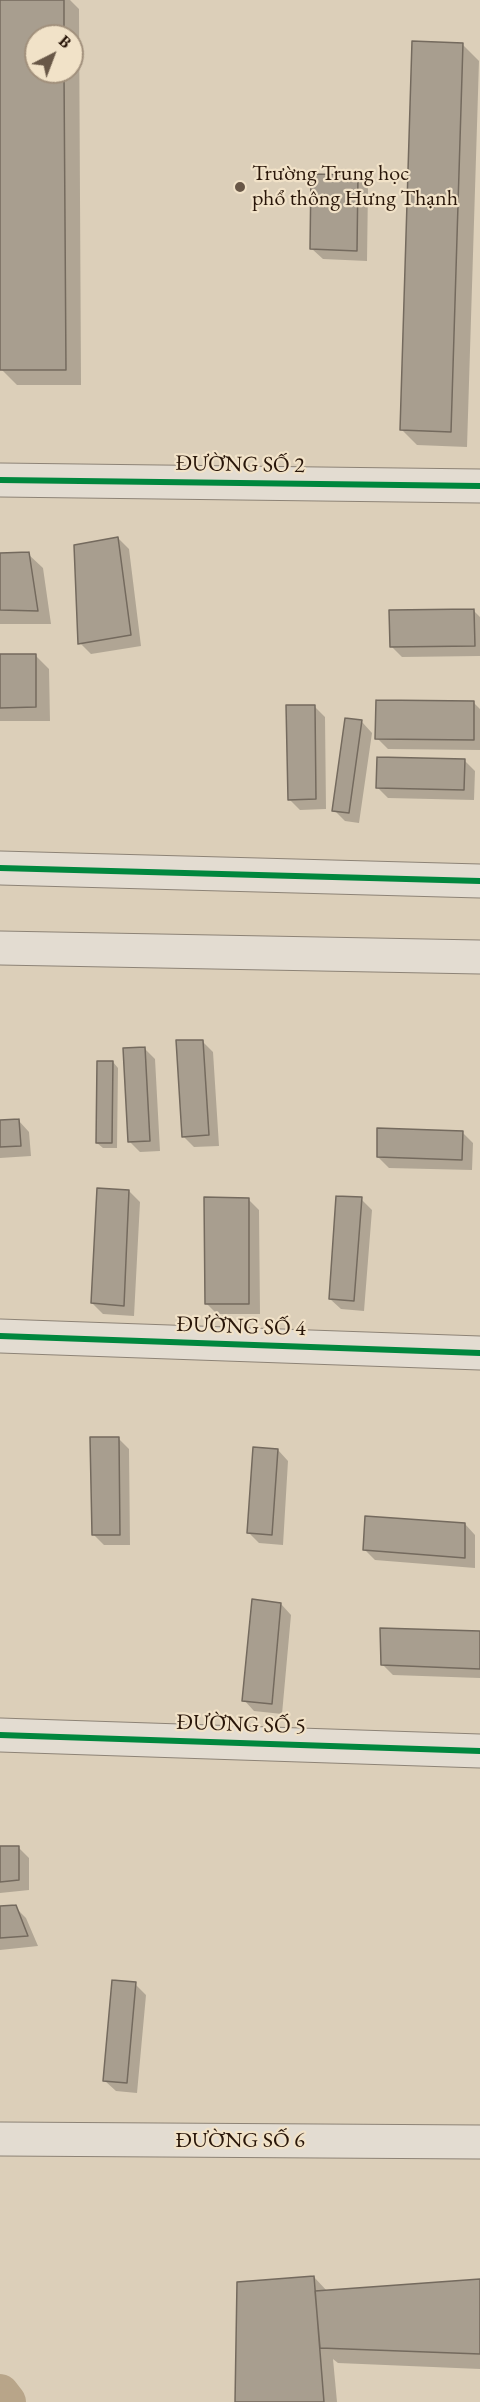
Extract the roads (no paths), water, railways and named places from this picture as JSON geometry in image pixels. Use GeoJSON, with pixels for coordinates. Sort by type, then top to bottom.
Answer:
{"type":"FeatureCollection","features":[{"type":"Feature","properties":{"kind":"street","name":"ĐƯỜNG SỐ 2"},"geometry":{"type":"LineString","coordinates":[[0,480],[480,486]]}},
{"type":"Feature","properties":{"kind":"street"},"geometry":{"type":"LineString","coordinates":[[0,868],[480,881]]}},
{"type":"Feature","properties":{"kind":"street"},"geometry":{"type":"LineString","coordinates":[[0,948],[480,957]]}},
{"type":"Feature","properties":{"kind":"street","name":"ĐƯỜNG SỐ 4"},"geometry":{"type":"LineString","coordinates":[[0,1336],[480,1353]]}},
{"type":"Feature","properties":{"kind":"street","name":"ĐƯỜNG SỐ 5"},"geometry":{"type":"LineString","coordinates":[[0,1735],[480,1751]]}},
{"type":"Feature","properties":{"kind":"street","name":"ĐƯỜNG SỐ 6"},"geometry":{"type":"LineString","coordinates":[[0,2139],[480,2142]]}},
{"type":"Feature","properties":{"kind":"waterway"},"geometry":{"type":"LineString","coordinates":[[0,2393],[7,2402]]}},
{"type":"Feature","properties":{"kind":"place","name":"Trường Trung học phổ thông Hưng Thạnh"},"geometry":{"type":"Point","coordinates":[240,187]}}]}
